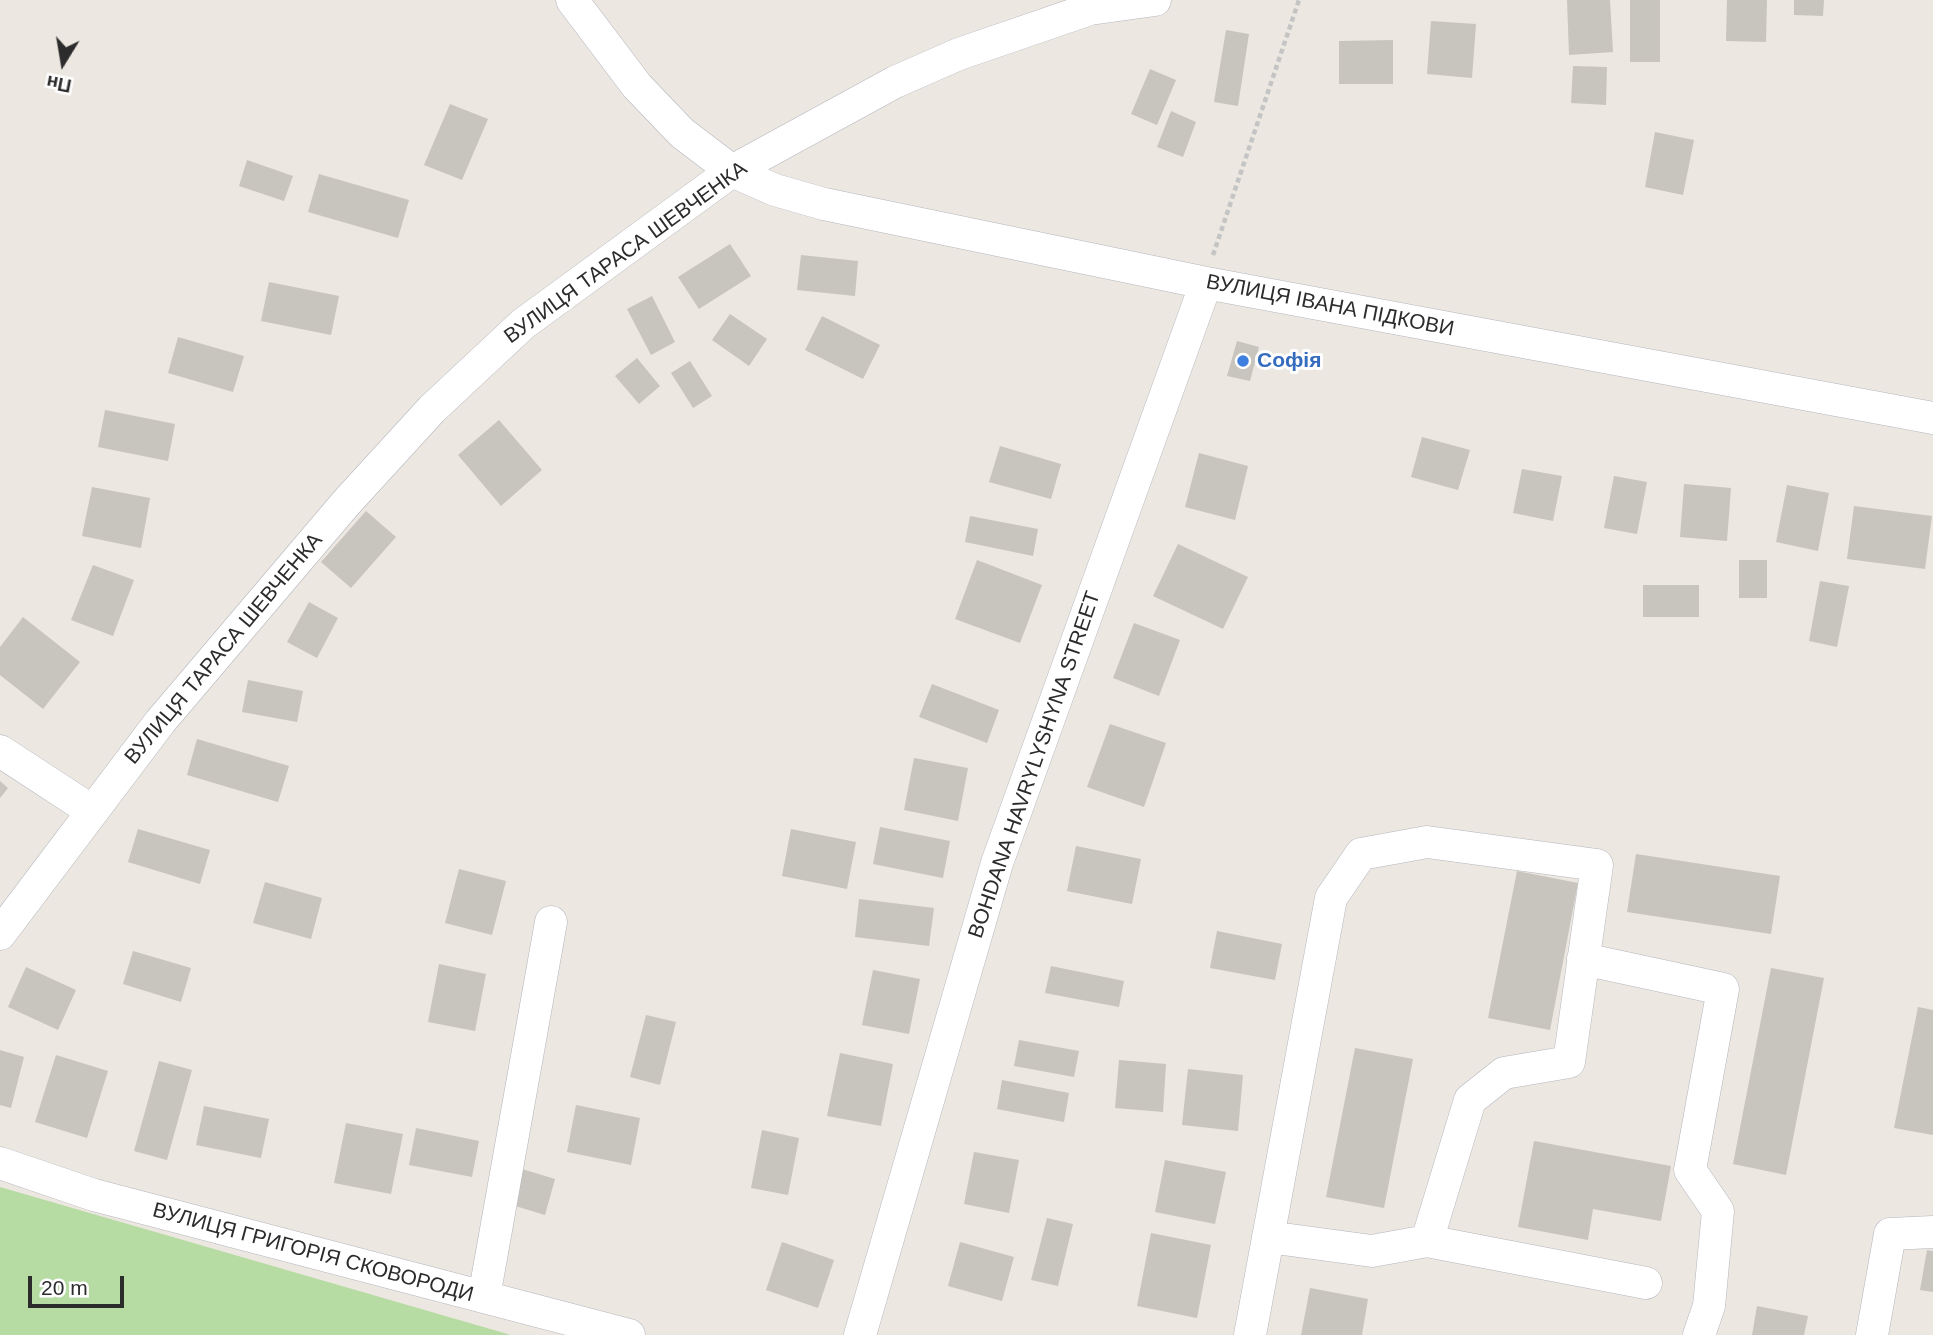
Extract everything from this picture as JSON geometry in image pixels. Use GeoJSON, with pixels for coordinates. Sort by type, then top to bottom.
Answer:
{"type":"FeatureCollection","features":[{"type":"Feature","properties":{"kind":"street","name":"ВУЛИЦЯ ІВАНА ПІДКОВИ"},"geometry":{"type":"LineString","coordinates":[[572,0],[637,86],[682,133],[732,171],[775,190],[824,204],[1206,283],[1933,418]]}},
{"type":"Feature","properties":{"kind":"street","name":"ВУЛИЦЯ ТАРАСА ШЕВЧЕНКА"},"geometry":{"type":"LineString","coordinates":[[0,934],[159,722],[346,503],[432,409],[523,324],[732,171],[895,82],[959,54],[1090,9],[1155,0]]}},
{"type":"Feature","properties":{"kind":"street","name":"BOHDANA HAVRYLYSHYNA STREET"},"geometry":{"type":"LineString","coordinates":[[860,1335],[997,863],[1206,283]]}},
{"type":"Feature","properties":{"kind":"street"},"geometry":{"type":"LineString","coordinates":[[0,751],[92,811]]}},
{"type":"Feature","properties":{"kind":"street"},"geometry":{"type":"LineString","coordinates":[[1250,1335],[1331,898],[1362,854],[1427,842],[1597,864],[1569,1062],[1504,1073],[1470,1100],[1427,1241]]}},
{"type":"Feature","properties":{"kind":"street"},"geometry":{"type":"LineString","coordinates":[[484,1297],[551,922]]}},
{"type":"Feature","properties":{"kind":"street"},"geometry":{"type":"LineString","coordinates":[[1583,959],[1723,989],[1690,1170],[1718,1211],[1709,1306],[1699,1335]]}},
{"type":"Feature","properties":{"kind":"street","name":"ВУЛИЦЯ ГРИГОРІЯ СКОВОРОДИ"},"geometry":{"type":"LineString","coordinates":[[0,1163],[94,1195],[629,1335]]}},
{"type":"Feature","properties":{"kind":"street"},"geometry":{"type":"LineString","coordinates":[[1872,1335],[1890,1234],[1933,1232]]}},
{"type":"Feature","properties":{"kind":"street"},"geometry":{"type":"LineString","coordinates":[[1268,1237],[1372,1251],[1427,1241],[1646,1283]]}},
{"type":"Feature","properties":{"kind":"path"},"geometry":{"type":"LineString","coordinates":[[1206,283],[1220,230],[1299,0]]}},
{"type":"Feature","properties":{"kind":"green space"},"geometry":{"type":"Polygon","coordinates":[[[0,1187],[511,1335],[0,1335],[0,1187]]]}},
{"type":"Feature","properties":{"kind":"building"},"geometry":{"type":"Polygon","coordinates":[[[1567,0],[1610,0],[1613,52],[1569,55],[1567,0]]]}},
{"type":"Feature","properties":{"kind":"building"},"geometry":{"type":"Polygon","coordinates":[[[1630,0],[1660,0],[1660,62],[1630,62],[1630,0]]]}},
{"type":"Feature","properties":{"kind":"building"},"geometry":{"type":"Polygon","coordinates":[[[1727,0],[1767,0],[1766,42],[1726,41],[1727,0]]]}},
{"type":"Feature","properties":{"kind":"building"},"geometry":{"type":"Polygon","coordinates":[[[1794,0],[1824,0],[1823,16],[1794,15],[1794,0]]]}},
{"type":"Feature","properties":{"kind":"building"},"geometry":{"type":"Polygon","coordinates":[[[1431,21],[1476,24],[1472,78],[1427,74],[1431,21]]]}},
{"type":"Feature","properties":{"kind":"building"},"geometry":{"type":"Polygon","coordinates":[[[1226,30],[1249,34],[1238,106],[1214,102],[1226,30]]]}},
{"type":"Feature","properties":{"kind":"building"},"geometry":{"type":"Polygon","coordinates":[[[1393,40],[1393,84],[1339,84],[1339,41],[1393,40]]]}},
{"type":"Feature","properties":{"kind":"building"},"geometry":{"type":"Polygon","coordinates":[[[1573,66],[1607,67],[1606,105],[1571,103],[1573,66]]]}},
{"type":"Feature","properties":{"kind":"building"},"geometry":{"type":"Polygon","coordinates":[[[1150,69],[1176,80],[1157,125],[1131,114],[1150,69]]]}},
{"type":"Feature","properties":{"kind":"building"},"geometry":{"type":"Polygon","coordinates":[[[450,104],[488,119],[462,180],[424,165],[450,104]]]}},
{"type":"Feature","properties":{"kind":"building"},"geometry":{"type":"Polygon","coordinates":[[[1171,111],[1196,122],[1183,157],[1157,147],[1171,111]]]}},
{"type":"Feature","properties":{"kind":"building"},"geometry":{"type":"Polygon","coordinates":[[[1655,132],[1694,140],[1683,195],[1645,187],[1655,132]]]}},
{"type":"Feature","properties":{"kind":"building"},"geometry":{"type":"Polygon","coordinates":[[[247,160],[293,176],[284,201],[239,186],[247,160]]]}},
{"type":"Feature","properties":{"kind":"building"},"geometry":{"type":"Polygon","coordinates":[[[319,174],[409,200],[398,238],[308,212],[319,174]]]}},
{"type":"Feature","properties":{"kind":"building"},"geometry":{"type":"Polygon","coordinates":[[[730,244],[751,276],[699,309],[678,277],[730,244]]]}},
{"type":"Feature","properties":{"kind":"building"},"geometry":{"type":"Polygon","coordinates":[[[801,255],[858,261],[855,296],[797,290],[801,255]]]}},
{"type":"Feature","properties":{"kind":"building"},"geometry":{"type":"Polygon","coordinates":[[[269,282],[339,296],[331,335],[261,321],[269,282]]]}},
{"type":"Feature","properties":{"kind":"building"},"geometry":{"type":"Polygon","coordinates":[[[652,296],[675,342],[651,355],[627,309],[652,296]]]}},
{"type":"Feature","properties":{"kind":"building"},"geometry":{"type":"Polygon","coordinates":[[[730,314],[767,339],[749,366],[712,340],[730,314]]]}},
{"type":"Feature","properties":{"kind":"building"},"geometry":{"type":"Polygon","coordinates":[[[822,316],[880,345],[863,379],[805,350],[822,316]]]}},
{"type":"Feature","properties":{"kind":"building"},"geometry":{"type":"Polygon","coordinates":[[[178,337],[244,356],[233,392],[168,373],[178,337]]]}},
{"type":"Feature","properties":{"kind":"building","name":"Софія"},"geometry":{"type":"Polygon","coordinates":[[[1237,341],[1259,347],[1250,381],[1227,376],[1237,341]]]}},
{"type":"Feature","properties":{"kind":"building"},"geometry":{"type":"Polygon","coordinates":[[[637,358],[660,386],[639,404],[615,376],[637,358]]]}},
{"type":"Feature","properties":{"kind":"building"},"geometry":{"type":"Polygon","coordinates":[[[690,361],[712,396],[693,408],[671,373],[690,361]]]}},
{"type":"Feature","properties":{"kind":"building"},"geometry":{"type":"Polygon","coordinates":[[[105,410],[175,424],[168,461],[98,447],[105,410]]]}},
{"type":"Feature","properties":{"kind":"building"},"geometry":{"type":"Polygon","coordinates":[[[499,420],[542,470],[501,506],[458,455],[499,420]]]}},
{"type":"Feature","properties":{"kind":"building"},"geometry":{"type":"Polygon","coordinates":[[[1422,437],[1470,450],[1458,490],[1411,477],[1422,437]]]}},
{"type":"Feature","properties":{"kind":"building"},"geometry":{"type":"Polygon","coordinates":[[[1000,446],[1061,464],[1051,499],[989,482],[1000,446]]]}},
{"type":"Feature","properties":{"kind":"building"},"geometry":{"type":"Polygon","coordinates":[[[1199,453],[1248,466],[1235,520],[1185,507],[1199,453]]]}},
{"type":"Feature","properties":{"kind":"building"},"geometry":{"type":"Polygon","coordinates":[[[1522,469],[1562,476],[1553,521],[1513,513],[1522,469]]]}},
{"type":"Feature","properties":{"kind":"building"},"geometry":{"type":"Polygon","coordinates":[[[1614,476],[1647,482],[1637,534],[1604,528],[1614,476]]]}},
{"type":"Feature","properties":{"kind":"building"},"geometry":{"type":"Polygon","coordinates":[[[1684,484],[1731,488],[1727,541],[1680,537],[1684,484]]]}},
{"type":"Feature","properties":{"kind":"building"},"geometry":{"type":"Polygon","coordinates":[[[1787,485],[1829,493],[1818,551],[1776,542],[1787,485]]]}},
{"type":"Feature","properties":{"kind":"building"},"geometry":{"type":"Polygon","coordinates":[[[92,487],[150,498],[141,548],[82,536],[92,487]]]}},
{"type":"Feature","properties":{"kind":"building"},"geometry":{"type":"Polygon","coordinates":[[[1854,506],[1932,516],[1925,569],[1847,559],[1854,506]]]}},
{"type":"Feature","properties":{"kind":"building"},"geometry":{"type":"Polygon","coordinates":[[[366,511],[396,537],[351,588],[321,562],[366,511]]]}},
{"type":"Feature","properties":{"kind":"building"},"geometry":{"type":"Polygon","coordinates":[[[970,516],[1038,529],[1033,556],[965,542],[970,516]]]}},
{"type":"Feature","properties":{"kind":"building"},"geometry":{"type":"Polygon","coordinates":[[[1178,544],[1248,577],[1223,629],[1153,596],[1178,544]]]}},
{"type":"Feature","properties":{"kind":"building"},"geometry":{"type":"Polygon","coordinates":[[[977,560],[1042,585],[1020,643],[955,619],[977,560]]]}},
{"type":"Feature","properties":{"kind":"building"},"geometry":{"type":"Polygon","coordinates":[[[1739,560],[1767,560],[1767,598],[1739,598],[1739,560]]]}},
{"type":"Feature","properties":{"kind":"building"},"geometry":{"type":"Polygon","coordinates":[[[93,565],[134,580],[113,636],[71,620],[93,565]]]}},
{"type":"Feature","properties":{"kind":"building"},"geometry":{"type":"Polygon","coordinates":[[[1820,581],[1849,586],[1837,647],[1809,641],[1820,581]]]}},
{"type":"Feature","properties":{"kind":"building"},"geometry":{"type":"Polygon","coordinates":[[[1643,585],[1699,585],[1699,617],[1643,617],[1643,585]]]}},
{"type":"Feature","properties":{"kind":"building"},"geometry":{"type":"Polygon","coordinates":[[[309,602],[338,618],[317,658],[287,642],[309,602]]]}},
{"type":"Feature","properties":{"kind":"building"},"geometry":{"type":"Polygon","coordinates":[[[23,617],[80,662],[43,709],[0,675],[0,647],[23,617]]]}},
{"type":"Feature","properties":{"kind":"building"},"geometry":{"type":"Polygon","coordinates":[[[1134,623],[1180,640],[1159,696],[1113,678],[1134,623]]]}},
{"type":"Feature","properties":{"kind":"building"},"geometry":{"type":"Polygon","coordinates":[[[248,680],[303,691],[297,722],[242,712],[248,680]]]}},
{"type":"Feature","properties":{"kind":"building"},"geometry":{"type":"Polygon","coordinates":[[[932,684],[999,710],[987,743],[919,717],[932,684]]]}},
{"type":"Feature","properties":{"kind":"building"},"geometry":{"type":"Polygon","coordinates":[[[1110,724],[1166,743],[1144,807],[1087,787],[1110,724]]]}},
{"type":"Feature","properties":{"kind":"building"},"geometry":{"type":"Polygon","coordinates":[[[197,739],[289,766],[278,802],[187,775],[197,739]]]}},
{"type":"Feature","properties":{"kind":"building"},"geometry":{"type":"Polygon","coordinates":[[[914,758],[968,768],[958,821],[904,810],[914,758]]]}},
{"type":"Feature","properties":{"kind":"building"},"geometry":{"type":"Polygon","coordinates":[[[0,781],[8,788],[0,798],[0,781]]]}},
{"type":"Feature","properties":{"kind":"building"},"geometry":{"type":"Polygon","coordinates":[[[880,827],[950,841],[943,878],[873,864],[880,827]]]}},
{"type":"Feature","properties":{"kind":"building"},"geometry":{"type":"Polygon","coordinates":[[[138,829],[210,850],[200,884],[128,862],[138,829]]]}},
{"type":"Feature","properties":{"kind":"building"},"geometry":{"type":"Polygon","coordinates":[[[791,829],[856,842],[847,889],[782,876],[791,829]]]}},
{"type":"Feature","properties":{"kind":"building"},"geometry":{"type":"Polygon","coordinates":[[[1076,846],[1141,859],[1132,904],[1067,891],[1076,846]]]}},
{"type":"Feature","properties":{"kind":"building"},"geometry":{"type":"Polygon","coordinates":[[[1636,854],[1780,876],[1771,934],[1627,912],[1636,854]]]}},
{"type":"Feature","properties":{"kind":"building"},"geometry":{"type":"Polygon","coordinates":[[[459,869],[506,881],[492,935],[445,923],[459,869]]]}},
{"type":"Feature","properties":{"kind":"building"},"geometry":{"type":"Polygon","coordinates":[[[1517,871],[1578,883],[1550,1030],[1488,1018],[1517,871]]]}},
{"type":"Feature","properties":{"kind":"building"},"geometry":{"type":"Polygon","coordinates":[[[265,882],[322,898],[311,939],[253,923],[265,882]]]}},
{"type":"Feature","properties":{"kind":"building"},"geometry":{"type":"Polygon","coordinates":[[[859,899],[934,908],[929,946],[855,937],[859,899]]]}},
{"type":"Feature","properties":{"kind":"building"},"geometry":{"type":"Polygon","coordinates":[[[1217,931],[1282,944],[1275,980],[1210,968],[1217,931]]]}},
{"type":"Feature","properties":{"kind":"building"},"geometry":{"type":"Polygon","coordinates":[[[133,951],[191,968],[181,1002],[123,984],[133,951]]]}},
{"type":"Feature","properties":{"kind":"building"},"geometry":{"type":"Polygon","coordinates":[[[439,964],[486,974],[475,1031],[428,1022],[439,964]]]}},
{"type":"Feature","properties":{"kind":"building"},"geometry":{"type":"Polygon","coordinates":[[[1051,966],[1124,981],[1119,1007],[1045,993],[1051,966]]]}},
{"type":"Feature","properties":{"kind":"building"},"geometry":{"type":"Polygon","coordinates":[[[26,967],[76,990],[58,1030],[8,1007],[26,967]]]}},
{"type":"Feature","properties":{"kind":"building"},"geometry":{"type":"Polygon","coordinates":[[[1771,968],[1824,978],[1786,1175],[1733,1164],[1771,968]]]}},
{"type":"Feature","properties":{"kind":"building"},"geometry":{"type":"Polygon","coordinates":[[[873,970],[920,979],[909,1034],[862,1025],[873,970]]]}},
{"type":"Feature","properties":{"kind":"building"},"geometry":{"type":"Polygon","coordinates":[[[1918,1007],[1933,1010],[1933,1135],[1894,1128],[1918,1007]]]}},
{"type":"Feature","properties":{"kind":"building"},"geometry":{"type":"Polygon","coordinates":[[[646,1015],[676,1022],[660,1085],[630,1077],[646,1015]]]}},
{"type":"Feature","properties":{"kind":"building"},"geometry":{"type":"Polygon","coordinates":[[[1019,1040],[1079,1051],[1074,1077],[1014,1066],[1019,1040]]]}},
{"type":"Feature","properties":{"kind":"building"},"geometry":{"type":"Polygon","coordinates":[[[1355,1048],[1413,1059],[1384,1208],[1326,1197],[1355,1048]]]}},
{"type":"Feature","properties":{"kind":"building"},"geometry":{"type":"Polygon","coordinates":[[[0,1050],[24,1057],[11,1108],[0,1105],[0,1050]]]}},
{"type":"Feature","properties":{"kind":"building"},"geometry":{"type":"Polygon","coordinates":[[[840,1053],[893,1064],[881,1126],[827,1116],[840,1053]]]}},
{"type":"Feature","properties":{"kind":"building"},"geometry":{"type":"Polygon","coordinates":[[[56,1055],[108,1071],[87,1138],[35,1122],[56,1055]]]}},
{"type":"Feature","properties":{"kind":"building"},"geometry":{"type":"Polygon","coordinates":[[[1119,1060],[1166,1064],[1163,1112],[1115,1108],[1119,1060]]]}},
{"type":"Feature","properties":{"kind":"building"},"geometry":{"type":"Polygon","coordinates":[[[159,1061],[192,1070],[167,1160],[134,1151],[159,1061]]]}},
{"type":"Feature","properties":{"kind":"building"},"geometry":{"type":"Polygon","coordinates":[[[1188,1069],[1243,1075],[1238,1131],[1182,1125],[1188,1069]]]}},
{"type":"Feature","properties":{"kind":"building"},"geometry":{"type":"Polygon","coordinates":[[[1002,1080],[1069,1093],[1064,1122],[997,1109],[1002,1080]]]}},
{"type":"Feature","properties":{"kind":"building"},"geometry":{"type":"Polygon","coordinates":[[[576,1105],[640,1118],[631,1165],[567,1152],[576,1105]]]}},
{"type":"Feature","properties":{"kind":"building"},"geometry":{"type":"Polygon","coordinates":[[[204,1106],[269,1119],[261,1158],[196,1145],[204,1106]]]}},
{"type":"Feature","properties":{"kind":"building"},"geometry":{"type":"Polygon","coordinates":[[[346,1123],[403,1134],[391,1194],[334,1183],[346,1123]]]}},
{"type":"Feature","properties":{"kind":"building"},"geometry":{"type":"Polygon","coordinates":[[[416,1128],[479,1141],[472,1177],[409,1165],[416,1128]]]}},
{"type":"Feature","properties":{"kind":"building"},"geometry":{"type":"Polygon","coordinates":[[[762,1130],[799,1138],[788,1195],[751,1188],[762,1130]]]}},
{"type":"Feature","properties":{"kind":"building"},"geometry":{"type":"Polygon","coordinates":[[[1534,1141],[1671,1166],[1661,1221],[1593,1209],[1588,1240],[1518,1227],[1534,1141]]]}},
{"type":"Feature","properties":{"kind":"building"},"geometry":{"type":"Polygon","coordinates":[[[974,1152],[1019,1160],[1009,1213],[964,1204],[974,1152]]]}},
{"type":"Feature","properties":{"kind":"building"},"geometry":{"type":"Polygon","coordinates":[[[1165,1160],[1226,1172],[1215,1224],[1155,1212],[1165,1160]]]}},
{"type":"Feature","properties":{"kind":"building"},"geometry":{"type":"Polygon","coordinates":[[[522,1169],[555,1179],[545,1215],[512,1205],[522,1169]]]}},
{"type":"Feature","properties":{"kind":"building"},"geometry":{"type":"Polygon","coordinates":[[[1047,1218],[1073,1224],[1058,1286],[1031,1280],[1047,1218]]]}},
{"type":"Feature","properties":{"kind":"building"},"geometry":{"type":"Polygon","coordinates":[[[1151,1233],[1211,1245],[1197,1318],[1137,1306],[1151,1233]]]}},
{"type":"Feature","properties":{"kind":"building"},"geometry":{"type":"Polygon","coordinates":[[[782,1242],[834,1260],[818,1308],[766,1290],[782,1242]]]}},
{"type":"Feature","properties":{"kind":"building"},"geometry":{"type":"Polygon","coordinates":[[[960,1242],[1014,1257],[1002,1301],[948,1286],[960,1242]]]}},
{"type":"Feature","properties":{"kind":"building"},"geometry":{"type":"Polygon","coordinates":[[[1927,1250],[1933,1251],[1933,1292],[1920,1290],[1927,1250]]]}},
{"type":"Feature","properties":{"kind":"building"},"geometry":{"type":"Polygon","coordinates":[[[1310,1288],[1368,1299],[1362,1335],[1301,1335],[1310,1288]]]}},
{"type":"Feature","properties":{"kind":"building"},"geometry":{"type":"Polygon","coordinates":[[[1757,1306],[1808,1316],[1804,1335],[1752,1335],[1757,1306]]]}},
{"type":"Feature","properties":{"kind":"place","name":"Софія"},"geometry":{"type":"Point","coordinates":[1243,361]}}]}
